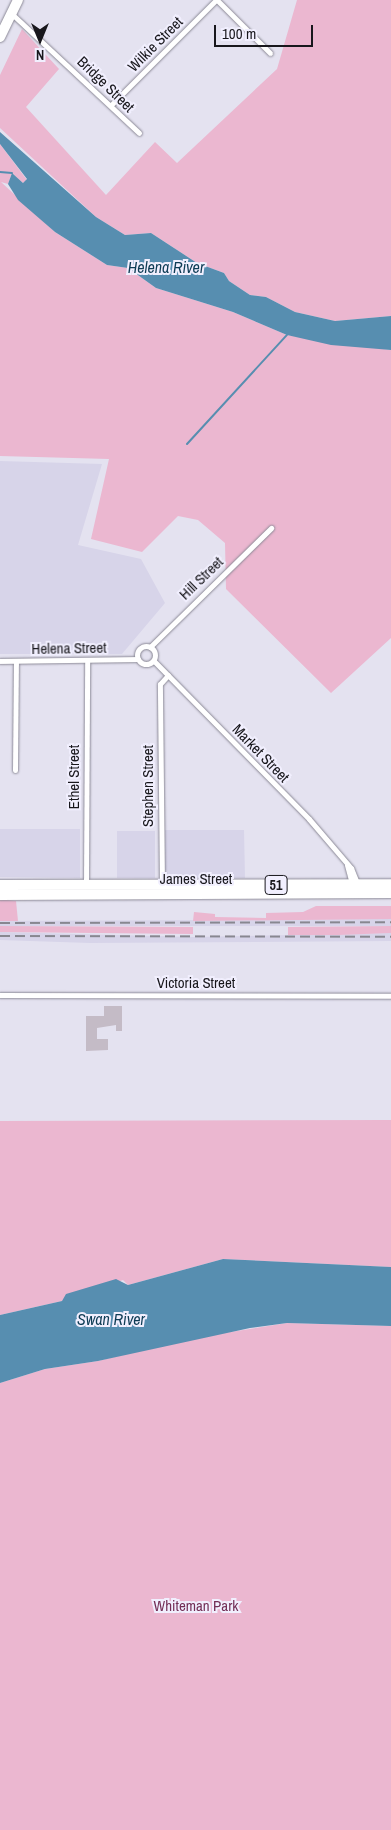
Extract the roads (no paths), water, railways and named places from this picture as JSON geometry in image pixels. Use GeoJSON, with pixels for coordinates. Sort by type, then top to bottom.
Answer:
{"type":"FeatureCollection","features":[{"type":"Feature","properties":{"kind":"highway"},"geometry":{"type":"LineString","coordinates":[[0,37],[18,0]]}},
{"type":"Feature","properties":{"kind":"highway","name":"James Street"},"geometry":{"type":"LineString","coordinates":[[0,895],[162,884],[274,885],[355,889],[391,893]]}},
{"type":"Feature","properties":{"kind":"highway","name":"James Street"},"geometry":{"type":"LineString","coordinates":[[0,885],[174,893],[317,895],[391,884]]}},
{"type":"Feature","properties":{"kind":"highway"},"geometry":{"type":"LineString","coordinates":[[274,885],[311,887],[317,895]]}},
{"type":"Feature","properties":{"kind":"street"},"geometry":{"type":"LineString","coordinates":[[216,0],[270,53]]}},
{"type":"Feature","properties":{"kind":"street","name":"Wilkie Street"},"geometry":{"type":"LineString","coordinates":[[111,105],[216,0]]}},
{"type":"Feature","properties":{"kind":"street","name":"Bridge Street"},"geometry":{"type":"LineString","coordinates":[[11,14],[111,105],[138,133]]}},
{"type":"Feature","properties":{"kind":"street","name":"Hill Street"},"geometry":{"type":"LineString","coordinates":[[150,647],[270,528]]}},
{"type":"Feature","properties":{"kind":"street"},"geometry":{"type":"LineString","coordinates":[[150,647],[155,651],[154,661],[147,664],[138,659],[140,649],[150,647]]}},
{"type":"Feature","properties":{"kind":"street","name":"Helena Street"},"geometry":{"type":"LineString","coordinates":[[0,661],[138,659]]}},
{"type":"Feature","properties":{"kind":"street"},"geometry":{"type":"LineString","coordinates":[[15,770],[16,661]]}},
{"type":"Feature","properties":{"kind":"street","name":"Ethel Street"},"geometry":{"type":"LineString","coordinates":[[86,889],[87,661]]}},
{"type":"Feature","properties":{"kind":"street","name":"Market Street"},"geometry":{"type":"LineString","coordinates":[[154,661],[309,819],[347,865],[355,889]]}},
{"type":"Feature","properties":{"kind":"street","name":"Stephen Street"},"geometry":{"type":"LineString","coordinates":[[162,884],[160,684],[168,675]]}},
{"type":"Feature","properties":{"kind":"street"},"geometry":{"type":"LineString","coordinates":[[162,884],[174,893]]}},
{"type":"Feature","properties":{"kind":"street","name":"Victoria Street"},"geometry":{"type":"LineString","coordinates":[[0,995],[391,996]]}},
{"type":"Feature","properties":{"kind":"water","name":"Helena River"},"geometry":{"type":"Polygon","coordinates":[[[0,132],[96,217],[125,235],[151,233],[197,263],[224,273],[229,281],[250,295],[266,297],[295,312],[335,321],[391,316],[391,350],[331,345],[287,335],[233,312],[156,288],[128,268],[107,265],[55,232],[18,200],[8,184],[12,173],[23,183],[27,179],[0,144],[0,132]]]}},
{"type":"Feature","properties":{"kind":"water","name":"Swan River"},"geometry":{"type":"Polygon","coordinates":[[[223,1259],[391,1267],[391,1326],[287,1323],[250,1328],[98,1361],[45,1369],[0,1383],[0,1315],[62,1301],[66,1294],[116,1279],[128,1285],[223,1259]]]}},
{"type":"Feature","properties":{"kind":"waterway"},"geometry":{"type":"LineString","coordinates":[[0,172],[12,173]]}},
{"type":"Feature","properties":{"kind":"waterway"},"geometry":{"type":"LineString","coordinates":[[187,444],[287,335]]}},
{"type":"Feature","properties":{"kind":"railway"},"geometry":{"type":"LineString","coordinates":[[0,923],[391,922]]}},
{"type":"Feature","properties":{"kind":"railway"},"geometry":{"type":"LineString","coordinates":[[0,936],[391,937]]}},
{"type":"Feature","properties":{"kind":"park label","name":"Whiteman Park"},"geometry":{"type":"Point","coordinates":[196,1606]}}]}
